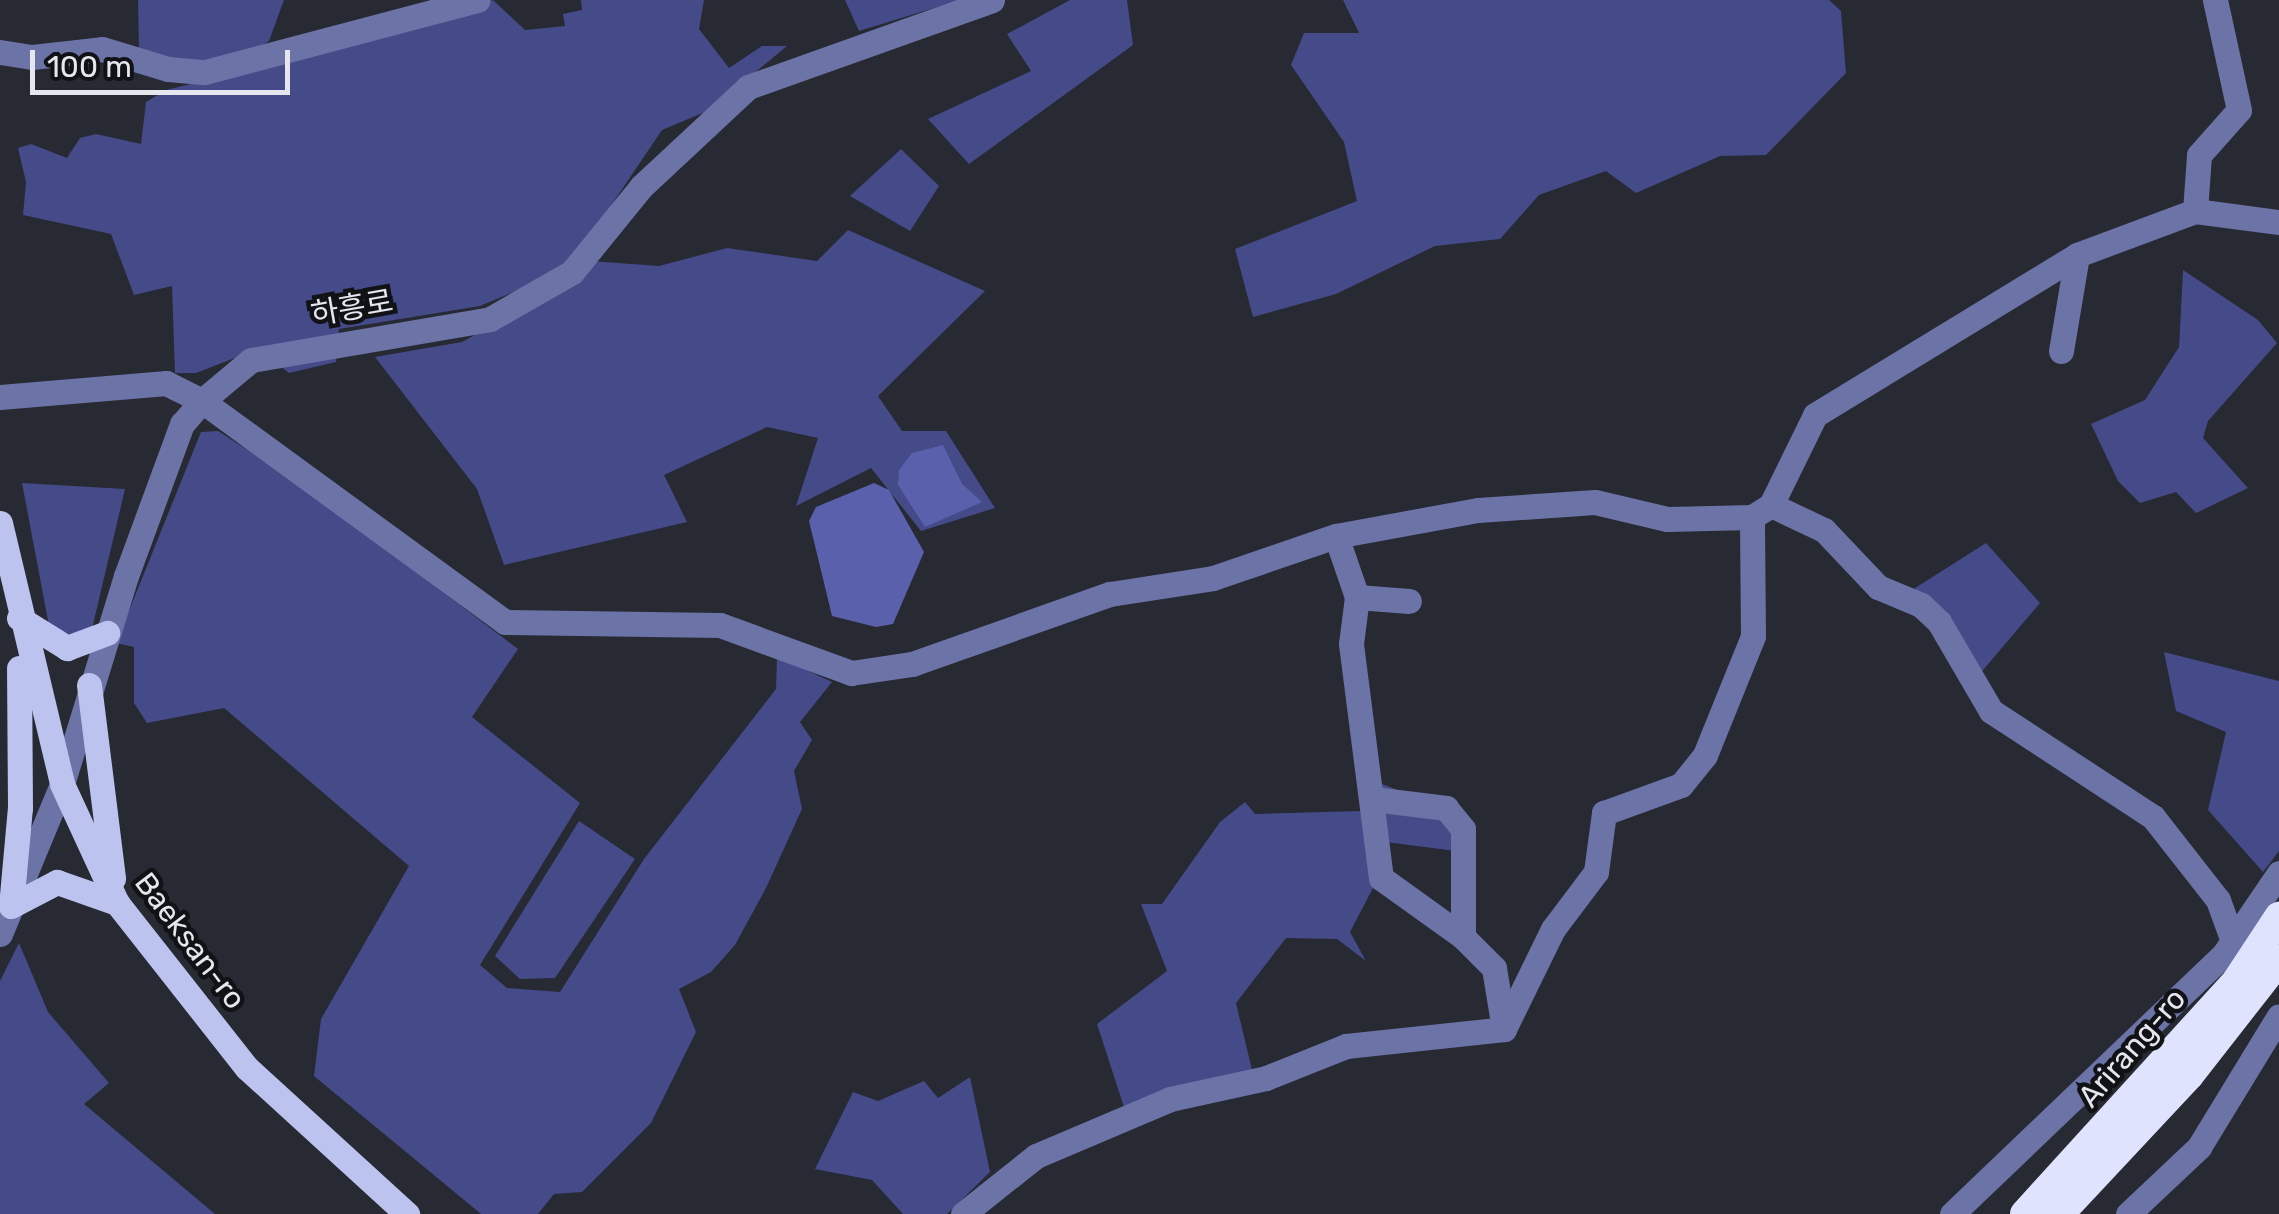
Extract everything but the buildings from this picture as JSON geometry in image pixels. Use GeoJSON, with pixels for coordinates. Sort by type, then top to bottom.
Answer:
{"type":"FeatureCollection","features":[{"type":"Feature","properties":{"kind":"highway","name":"Arirang-ro"},"geometry":{"type":"LineString","coordinates":[[2025,1214],[2237,981],[2279,917]]}},
{"type":"Feature","properties":{"kind":"highway","name":"Arirang-ro"},"geometry":{"type":"LineString","coordinates":[[2060,1214],[2189,1075],[2279,960]]}},
{"type":"Feature","properties":{"kind":"main road","name":"Baeksan-ro"},"geometry":{"type":"LineString","coordinates":[[0,523],[19,618],[62,784],[117,903],[247,1068],[407,1214]]}},
{"type":"Feature","properties":{"kind":"main road"},"geometry":{"type":"LineString","coordinates":[[19,618],[66,648],[107,633]]}},
{"type":"Feature","properties":{"kind":"main road"},"geometry":{"type":"LineString","coordinates":[[12,906],[20,808],[19,618]]}},
{"type":"Feature","properties":{"kind":"main road"},"geometry":{"type":"LineString","coordinates":[[12,906],[57,882],[117,903],[96,781],[90,685]]}},
{"type":"Feature","properties":{"kind":"street"},"geometry":{"type":"LineString","coordinates":[[0,52],[32,57],[102,49],[168,70],[205,72],[478,0]]}},
{"type":"Feature","properties":{"kind":"street","name":"하흥로"},"geometry":{"type":"LineString","coordinates":[[0,934],[62,784],[107,633],[182,424],[202,400],[250,360],[490,320],[572,272],[642,186],[748,87],[992,0]]}},
{"type":"Feature","properties":{"kind":"street"},"geometry":{"type":"LineString","coordinates":[[2195,212],[2199,155],[2239,110],[2215,0]]}},
{"type":"Feature","properties":{"kind":"street"},"geometry":{"type":"LineString","coordinates":[[1504,1029],[1553,929],[1596,872],[1604,814],[1681,784],[1705,755],[1753,636],[1762,511],[1815,415],[2077,255],[2195,212],[2279,222]]}},
{"type":"Feature","properties":{"kind":"street"},"geometry":{"type":"LineString","coordinates":[[2061,350],[2077,255]]}},
{"type":"Feature","properties":{"kind":"street"},"geometry":{"type":"LineString","coordinates":[[0,397],[166,383],[202,400],[505,622],[720,624],[850,673],[912,664],[1110,594],[1213,578],[1336,536],[1478,510],[1595,502],[1668,520],[1762,511],[1824,530],[1878,586],[1921,604],[1939,622],[1990,711],[2153,818],[2218,900],[2232,936]]}},
{"type":"Feature","properties":{"kind":"street"},"geometry":{"type":"LineString","coordinates":[[1336,536],[1357,597],[1350,644],[1381,878],[1463,937],[1494,968],[1504,1029]]}},
{"type":"Feature","properties":{"kind":"street"},"geometry":{"type":"LineString","coordinates":[[1357,597],[1409,601]]}},
{"type":"Feature","properties":{"kind":"street"},"geometry":{"type":"LineString","coordinates":[[1373,800],[1446,808],[1463,828],[1463,937]]}},
{"type":"Feature","properties":{"kind":"street"},"geometry":{"type":"LineString","coordinates":[[1952,1214],[2224,954],[2232,936],[2279,872]]}},
{"type":"Feature","properties":{"kind":"street"},"geometry":{"type":"LineString","coordinates":[[2128,1214],[2199,1147],[2279,1016]]}},
{"type":"Feature","properties":{"kind":"street"},"geometry":{"type":"LineString","coordinates":[[963,1214],[992,1184],[1036,1156],[1170,1099],[1266,1078],[1346,1046],[1504,1029]]}},
{"type":"Feature","properties":{"kind":"shaded area"},"geometry":{"type":"Polygon","coordinates":[[[138,0],[284,0],[269,41],[244,57],[200,65],[139,52],[138,0]]]}},
{"type":"Feature","properties":{"kind":"shaded area"},"geometry":{"type":"Polygon","coordinates":[[[493,0],[525,30],[565,26],[563,14],[582,10],[581,0],[704,0],[699,29],[729,68],[762,46],[787,46],[710,110],[662,130],[575,259],[549,277],[480,306],[339,329],[336,362],[289,373],[258,349],[196,373],[175,373],[172,286],[134,295],[111,234],[23,215],[26,182],[18,148],[31,144],[67,158],[80,138],[96,134],[141,144],[146,102],[166,90],[410,31],[493,0]]]}},
{"type":"Feature","properties":{"kind":"shaded area"},"geometry":{"type":"Polygon","coordinates":[[[845,0],[960,0],[859,31],[845,0]]]}},
{"type":"Feature","properties":{"kind":"shaded area"},"geometry":{"type":"Polygon","coordinates":[[[1070,0],[1127,0],[1133,45],[969,164],[928,119],[1031,71],[1007,34],[1070,0]]]}},
{"type":"Feature","properties":{"kind":"shaded area"},"geometry":{"type":"Polygon","coordinates":[[[1343,0],[1829,0],[1841,11],[1846,73],[1766,155],[1720,156],[1636,193],[1606,171],[1539,195],[1500,239],[1435,246],[1336,294],[1253,317],[1235,249],[1357,201],[1344,142],[1291,65],[1304,33],[1359,33],[1343,0]]]}},
{"type":"Feature","properties":{"kind":"shaded area"},"geometry":{"type":"Polygon","coordinates":[[[901,149],[939,186],[910,231],[850,196],[901,149]]]}},
{"type":"Feature","properties":{"kind":"shaded area"},"geometry":{"type":"Polygon","coordinates":[[[848,230],[985,291],[878,396],[902,431],[946,431],[995,508],[921,531],[871,468],[796,506],[818,438],[767,427],[664,475],[687,522],[504,565],[477,489],[375,357],[462,342],[569,284],[591,261],[659,266],[727,248],[817,261],[848,230]]]}},
{"type":"Feature","properties":{"kind":"shaded area"},"geometry":{"type":"Polygon","coordinates":[[[2183,270],[2258,320],[2277,343],[2208,421],[2203,438],[2248,488],[2196,513],[2176,492],[2140,503],[2118,481],[2091,424],[2145,400],[2179,347],[2183,270]]]}},
{"type":"Feature","properties":{"kind":"shaded area"},"geometry":{"type":"Polygon","coordinates":[[[218,431],[298,482],[518,649],[472,717],[580,803],[480,965],[507,988],[560,992],[644,859],[776,689],[777,656],[832,682],[800,722],[812,740],[794,771],[802,809],[766,888],[735,945],[711,972],[679,989],[696,1032],[651,1123],[582,1192],[554,1194],[538,1214],[481,1214],[314,1076],[321,1019],[409,866],[224,708],[147,723],[134,703],[134,647],[116,643],[201,432],[218,431]]]}},
{"type":"Feature","properties":{"kind":"shaded area"},"geometry":{"type":"Polygon","coordinates":[[[943,445],[962,484],[982,502],[925,527],[898,485],[899,470],[912,453],[943,445]]]}},
{"type":"Feature","properties":{"kind":"shaded area"},"geometry":{"type":"Polygon","coordinates":[[[22,483],[125,489],[92,629],[76,637],[49,626],[22,483]]]}},
{"type":"Feature","properties":{"kind":"shaded area"},"geometry":{"type":"Polygon","coordinates":[[[874,483],[889,490],[924,552],[893,624],[876,627],[832,616],[809,521],[816,507],[874,483]]]}},
{"type":"Feature","properties":{"kind":"shaded area"},"geometry":{"type":"Polygon","coordinates":[[[1986,543],[2040,603],[1978,676],[1912,590],[1986,543]]]}},
{"type":"Feature","properties":{"kind":"shaded area"},"geometry":{"type":"Polygon","coordinates":[[[2164,652],[2279,681],[2279,851],[2263,872],[2208,810],[2226,732],[2176,711],[2164,652]]]}},
{"type":"Feature","properties":{"kind":"shaded area"},"geometry":{"type":"Polygon","coordinates":[[[1382,784],[1467,817],[1463,852],[1386,842],[1374,886],[1350,932],[1366,961],[1337,939],[1286,938],[1236,1003],[1253,1074],[1124,1107],[1097,1024],[1167,971],[1141,904],[1162,904],[1220,822],[1245,802],[1255,814],[1361,811],[1382,784]]]}},
{"type":"Feature","properties":{"kind":"shaded area"},"geometry":{"type":"Polygon","coordinates":[[[579,821],[635,859],[555,978],[520,979],[495,956],[579,821]]]}},
{"type":"Feature","properties":{"kind":"shaded area"},"geometry":{"type":"Polygon","coordinates":[[[19,943],[48,1012],[109,1083],[84,1104],[215,1214],[0,1214],[0,981],[19,943]]]}},
{"type":"Feature","properties":{"kind":"shaded area"},"geometry":{"type":"Polygon","coordinates":[[[970,1077],[990,1172],[947,1214],[903,1214],[872,1180],[815,1169],[853,1092],[878,1101],[924,1081],[938,1098],[970,1077]]]}}]}
